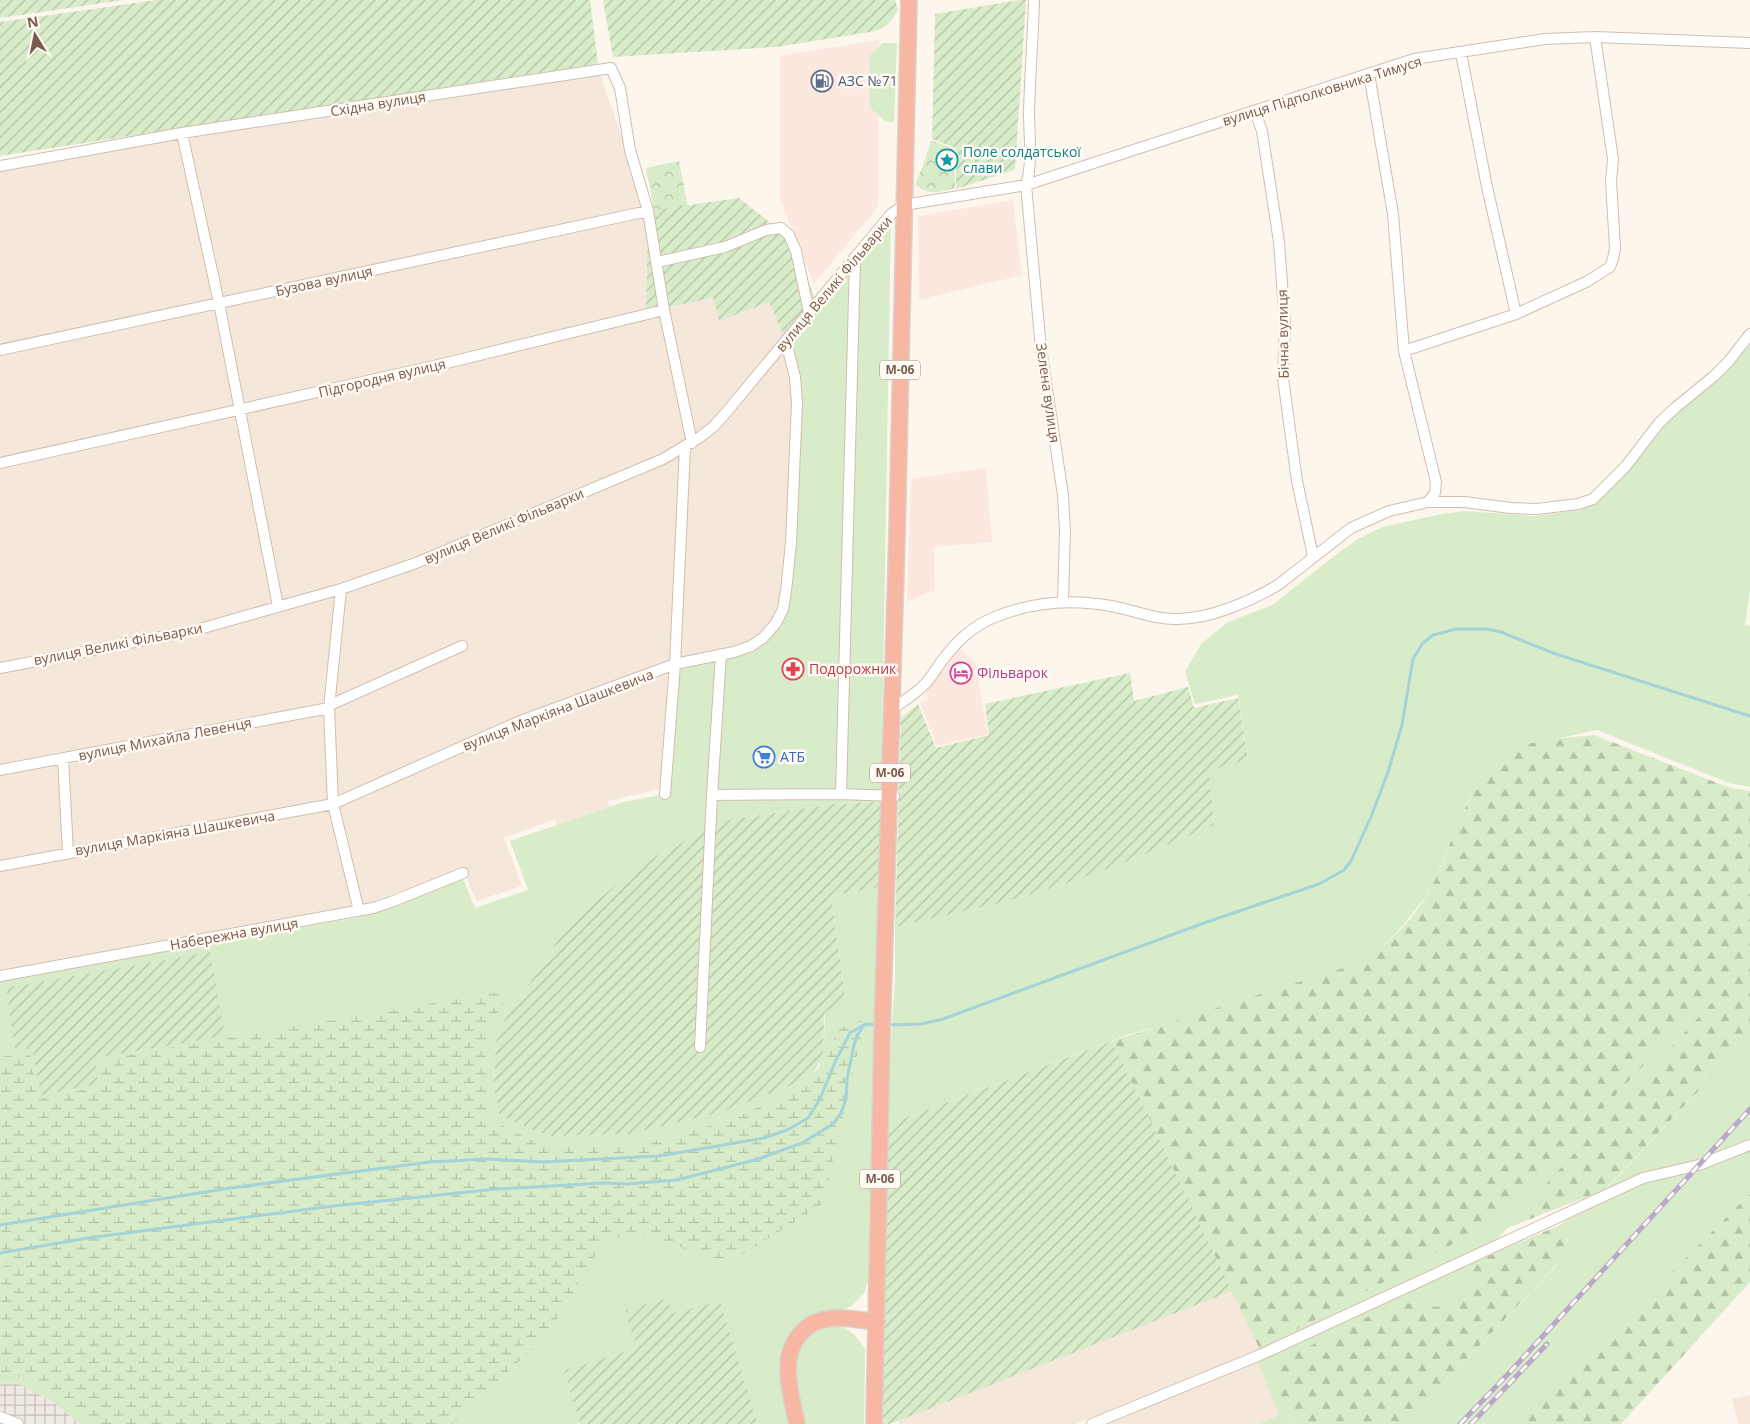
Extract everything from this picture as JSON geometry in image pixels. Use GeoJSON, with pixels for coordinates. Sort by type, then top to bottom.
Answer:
{"type":"FeatureCollection","features":[{"type":"Feature","properties":{"kind":"highway","name":"М-06"},"geometry":{"type":"LineString","coordinates":[[874,1424],[882,1035],[892,796],[892,709],[909,0]]}},
{"type":"Feature","properties":{"kind":"highway"},"geometry":{"type":"LineString","coordinates":[[797,1424],[788,1367],[790,1350],[798,1336],[807,1327],[825,1319],[838,1318],[877,1322]]}},
{"type":"Feature","properties":{"kind":"street","name":"Зелена вулиця"},"geometry":{"type":"LineString","coordinates":[[1034,0],[1029,96],[1030,172],[1026,185],[1041,349],[1063,495],[1065,530],[1064,601]]}},
{"type":"Feature","properties":{"kind":"street","name":"вулиця Підполковника Тимуся"},"geometry":{"type":"LineString","coordinates":[[904,205],[1026,185],[1256,112],[1414,59],[1545,39],[1595,37],[1750,43]]}},
{"type":"Feature","properties":{"kind":"street"},"geometry":{"type":"LineString","coordinates":[[1404,351],[1516,314],[1610,267],[1614,259],[1615,248],[1611,181],[1613,159],[1595,37]]}},
{"type":"Feature","properties":{"kind":"street"},"geometry":{"type":"LineString","coordinates":[[1461,53],[1487,187],[1516,314]]}},
{"type":"Feature","properties":{"kind":"street","name":"Східна вулиця"},"geometry":{"type":"LineString","coordinates":[[0,166],[182,133],[611,68],[620,88],[630,150],[648,211]]}},
{"type":"Feature","properties":{"kind":"street"},"geometry":{"type":"LineString","coordinates":[[1369,74],[1393,214],[1404,351],[1436,482],[1435,493],[1428,502]]}},
{"type":"Feature","properties":{"kind":"street","name":"Бічна вулиця"},"geometry":{"type":"LineString","coordinates":[[1256,112],[1262,131],[1279,242],[1285,325],[1283,378],[1297,481],[1313,556]]}},
{"type":"Feature","properties":{"kind":"street"},"geometry":{"type":"LineString","coordinates":[[182,133],[219,303],[278,606]]}},
{"type":"Feature","properties":{"kind":"street","name":"вулиця Великі Фільварки"},"geometry":{"type":"LineString","coordinates":[[0,668],[196,630],[341,589],[425,560],[646,466],[688,445],[713,427],[724,415],[891,214],[904,205]]}},
{"type":"Feature","properties":{"kind":"street"},"geometry":{"type":"LineString","coordinates":[[648,211],[688,445],[665,794]]}},
{"type":"Feature","properties":{"kind":"street","name":"Бузова вулиця"},"geometry":{"type":"LineString","coordinates":[[0,350],[648,211]]}},
{"type":"Feature","properties":{"kind":"street"},"geometry":{"type":"LineString","coordinates":[[657,262],[725,247],[766,230],[781,228],[789,235],[796,251],[809,312]]}},
{"type":"Feature","properties":{"kind":"street"},"geometry":{"type":"LineString","coordinates":[[841,794],[854,258]]}},
{"type":"Feature","properties":{"kind":"street","name":"Підгородня вулиця"},"geometry":{"type":"LineString","coordinates":[[0,464],[434,366],[664,310]]}},
{"type":"Feature","properties":{"kind":"street"},"geometry":{"type":"LineString","coordinates":[[892,709],[925,684],[960,639],[979,624],[997,616],[1064,601],[1113,606],[1157,618],[1196,618],[1266,593],[1351,528],[1370,518],[1389,512],[1428,502],[1464,502],[1510,508],[1537,509],[1578,504],[1593,498],[1626,466],[1659,423],[1714,376],[1729,361],[1750,334]]}},
{"type":"Feature","properties":{"kind":"street","name":"вулиця Маркіяна Шашкевича"},"geometry":{"type":"LineString","coordinates":[[0,866],[333,804],[518,722],[675,664],[751,646],[763,638],[776,623],[783,609],[790,543],[797,403],[795,377],[786,342]]}},
{"type":"Feature","properties":{"kind":"street"},"geometry":{"type":"LineString","coordinates":[[341,589],[330,706],[333,804],[358,911]]}},
{"type":"Feature","properties":{"kind":"street","name":"вулиця Михайла Левенця"},"geometry":{"type":"LineString","coordinates":[[0,770],[330,706],[462,646]]}},
{"type":"Feature","properties":{"kind":"street"},"geometry":{"type":"LineString","coordinates":[[700,1048],[712,794],[721,654]]}},
{"type":"Feature","properties":{"kind":"street"},"geometry":{"type":"LineString","coordinates":[[63,758],[68,853]]}},
{"type":"Feature","properties":{"kind":"street"},"geometry":{"type":"LineString","coordinates":[[712,794],[892,796]]}},
{"type":"Feature","properties":{"kind":"street","name":"Набережна вулиця"},"geometry":{"type":"LineString","coordinates":[[0,976],[358,911],[391,902],[463,873]]}},
{"type":"Feature","properties":{"kind":"street"},"geometry":{"type":"LineString","coordinates":[[1092,1424],[1260,1356],[1643,1178],[1700,1165],[1750,1145]]}},
{"type":"Feature","properties":{"kind":"street"},"geometry":{"type":"LineString","coordinates":[[0,1417],[18,1424]]}},
{"type":"Feature","properties":{"kind":"shaded area"},"geometry":{"type":"Polygon","coordinates":[[[879,40],[878,207],[814,284],[780,200],[780,56],[879,40]]]}},
{"type":"Feature","properties":{"kind":"shaded area"},"geometry":{"type":"Polygon","coordinates":[[[599,72],[648,211],[646,315],[670,307],[714,298],[719,321],[769,302],[786,342],[795,377],[783,609],[665,788],[608,801],[620,841],[568,858],[555,819],[504,838],[522,886],[476,901],[463,869],[362,905],[335,811],[351,906],[0,974],[0,164],[599,72]]]}},
{"type":"Feature","properties":{"kind":"shaded area"},"geometry":{"type":"Polygon","coordinates":[[[1013,200],[1022,275],[919,300],[918,216],[1013,200]]]}},
{"type":"Feature","properties":{"kind":"shaded area"},"geometry":{"type":"Polygon","coordinates":[[[986,468],[992,542],[934,547],[935,590],[907,602],[911,479],[986,468]]]}},
{"type":"Feature","properties":{"kind":"shaded area"},"geometry":{"type":"Polygon","coordinates":[[[955,644],[975,662],[988,734],[937,746],[920,703],[928,700],[926,692],[955,644]]]}},
{"type":"Feature","properties":{"kind":"shaded area"},"geometry":{"type":"Polygon","coordinates":[[[1232,1291],[1260,1350],[1075,1424],[899,1424],[899,1420],[1232,1291]]]}},
{"type":"Feature","properties":{"kind":"shaded area"},"geometry":{"type":"Polygon","coordinates":[[[1257,1361],[1279,1415],[1258,1424],[1109,1424],[1257,1361]]]}},
{"type":"Feature","properties":{"kind":"shaded area"},"geometry":{"type":"Polygon","coordinates":[[[0,1383],[19,1384],[53,1402],[80,1424],[18,1424],[0,1417],[0,1383]]]}},
{"type":"Feature","properties":{"kind":"shaded area"},"geometry":{"type":"Polygon","coordinates":[[[1750,1395],[1750,1424],[1738,1424],[1732,1399],[1750,1395]]]}},
{"type":"Feature","properties":{"kind":"green space"},"geometry":{"type":"Polygon","coordinates":[[[0,0],[124,0],[0,18],[0,0]]]}},
{"type":"Feature","properties":{"kind":"green space"},"geometry":{"type":"Polygon","coordinates":[[[157,0],[590,0],[598,64],[0,156],[0,22],[157,0]]]}},
{"type":"Feature","properties":{"kind":"green space"},"geometry":{"type":"Polygon","coordinates":[[[603,0],[895,0],[898,10],[889,23],[876,31],[776,47],[613,57],[603,0]]]}},
{"type":"Feature","properties":{"kind":"green space"},"geometry":{"type":"Polygon","coordinates":[[[1026,0],[1015,170],[956,189],[956,148],[932,139],[935,14],[1026,0]]]}},
{"type":"Feature","properties":{"kind":"green space"},"geometry":{"type":"Polygon","coordinates":[[[883,43],[897,43],[894,122],[885,121],[870,108],[869,56],[883,43]]]}},
{"type":"Feature","properties":{"kind":"green space"},"geometry":{"type":"Polygon","coordinates":[[[931,140],[954,149],[955,189],[929,192],[915,184],[931,140]]]}},
{"type":"Feature","properties":{"kind":"green space"},"geometry":{"type":"Polygon","coordinates":[[[679,161],[689,213],[656,220],[646,168],[679,161]]]}},
{"type":"Feature","properties":{"kind":"green space"},"geometry":{"type":"Polygon","coordinates":[[[739,198],[773,225],[793,246],[817,302],[786,342],[769,302],[719,321],[713,298],[670,307],[646,315],[648,211],[739,198]]]}},
{"type":"Feature","properties":{"kind":"green space"},"geometry":{"type":"Polygon","coordinates":[[[891,214],[881,802],[833,804],[728,820],[646,861],[564,929],[543,965],[507,1015],[496,1042],[494,1087],[550,1136],[629,1134],[722,1112],[805,1080],[819,1068],[824,1042],[825,1012],[846,1001],[831,896],[879,887],[868,1281],[864,1293],[852,1306],[797,1328],[792,1424],[758,1424],[720,1301],[637,1348],[564,1370],[580,1423],[574,1424],[80,1424],[53,1402],[19,1384],[0,1383],[0,981],[360,917],[462,876],[475,908],[528,890],[510,841],[624,802],[665,794],[675,664],[751,646],[783,609],[797,403],[786,342],[891,214]]]}},
{"type":"Feature","properties":{"kind":"green space"},"geometry":{"type":"Polygon","coordinates":[[[1750,340],[1750,590],[1745,625],[1750,626],[1750,787],[1729,783],[1597,730],[1537,743],[1498,759],[1486,772],[1468,800],[1432,886],[1424,899],[1398,931],[1380,949],[1359,963],[1174,1022],[1127,1035],[886,1125],[895,978],[895,927],[1002,902],[1065,884],[1214,825],[1209,771],[1248,759],[1238,695],[1195,704],[1185,672],[1201,644],[1228,622],[1272,605],[1342,550],[1358,539],[1382,527],[1465,511],[1535,516],[1580,510],[1596,503],[1631,468],[1664,426],[1716,381],[1750,340]]]}},
{"type":"Feature","properties":{"kind":"green space"},"geometry":{"type":"Polygon","coordinates":[[[1130,673],[1134,701],[1188,687],[1194,708],[1238,698],[1248,759],[1209,771],[1214,825],[1065,884],[1002,902],[895,927],[901,718],[918,704],[936,748],[989,735],[985,704],[1130,673]]]}},
{"type":"Feature","properties":{"kind":"green space"},"geometry":{"type":"Polygon","coordinates":[[[1594,735],[1728,787],[1750,791],[1750,952],[1500,1218],[1260,1350],[1112,1041],[1359,963],[1391,939],[1418,909],[1440,870],[1464,809],[1486,772],[1500,757],[1515,748],[1533,743],[1594,735]]]}},
{"type":"Feature","properties":{"kind":"green space"},"geometry":{"type":"Polygon","coordinates":[[[881,802],[879,887],[831,896],[846,1002],[825,1012],[822,1057],[816,1069],[805,1080],[722,1112],[629,1134],[550,1136],[518,1124],[499,1114],[494,1087],[496,1042],[507,1014],[543,965],[564,929],[590,906],[646,861],[728,820],[833,804],[881,802]]]}},
{"type":"Feature","properties":{"kind":"green space"},"geometry":{"type":"Polygon","coordinates":[[[210,952],[225,1036],[95,1058],[98,1084],[41,1095],[32,1048],[15,1050],[6,988],[210,952]]]}},
{"type":"Feature","properties":{"kind":"green space"},"geometry":{"type":"Polygon","coordinates":[[[1750,952],[1750,961],[1477,1261],[1468,1284],[1441,1307],[1397,1302],[1291,1420],[1298,1424],[1258,1424],[1279,1415],[1257,1361],[1260,1350],[1500,1218],[1750,952]]]}},
{"type":"Feature","properties":{"kind":"green space"},"geometry":{"type":"Polygon","coordinates":[[[1750,961],[1750,1037],[1604,1190],[1505,1229],[1750,961]]]}},
{"type":"Feature","properties":{"kind":"green space"},"geometry":{"type":"Polygon","coordinates":[[[510,990],[486,1035],[488,1118],[543,1146],[633,1147],[731,1120],[810,1083],[822,1071],[838,1029],[862,1020],[862,1033],[823,1204],[726,1265],[650,1235],[606,1239],[546,1336],[452,1424],[92,1424],[58,1397],[19,1377],[0,1376],[0,1267],[10,1265],[0,1258],[0,1057],[30,1053],[39,1099],[101,1086],[98,1060],[510,990]]]}},
{"type":"Feature","properties":{"kind":"green space"},"geometry":{"type":"Polygon","coordinates":[[[1750,1037],[1750,1194],[1615,1328],[1511,1424],[1405,1424],[1559,1263],[1568,1240],[1560,1225],[1605,1190],[1750,1037]]]}},
{"type":"Feature","properties":{"kind":"green space"},"geometry":{"type":"Polygon","coordinates":[[[1112,1041],[1232,1291],[890,1424],[881,1424],[885,1282],[886,1125],[1112,1041]]]}},
{"type":"Feature","properties":{"kind":"green space"},"geometry":{"type":"Polygon","coordinates":[[[1750,1194],[1750,1282],[1621,1424],[1511,1424],[1615,1328],[1750,1194]]]}},
{"type":"Feature","properties":{"kind":"green space"},"geometry":{"type":"Polygon","coordinates":[[[1560,1225],[1567,1241],[1567,1248],[1563,1258],[1405,1424],[1298,1424],[1288,1416],[1278,1397],[1276,1383],[1277,1371],[1284,1359],[1397,1302],[1441,1307],[1468,1284],[1477,1261],[1560,1225]]]}},
{"type":"Feature","properties":{"kind":"green space"},"geometry":{"type":"Polygon","coordinates":[[[667,1298],[672,1314],[720,1301],[758,1424],[580,1424],[564,1370],[637,1348],[625,1311],[667,1298]]]}},
{"type":"Feature","properties":{"kind":"green space"},"geometry":{"type":"Polygon","coordinates":[[[838,1325],[854,1335],[865,1350],[864,1424],[801,1424],[795,1376],[799,1347],[807,1336],[820,1328],[838,1325]]]}},
{"type":"Feature","properties":{"kind":"waterway"},"geometry":{"type":"LineString","coordinates":[[888,1025],[921,1024],[943,1019],[1204,923],[1319,884],[1344,870],[1351,861],[1371,817],[1388,772],[1402,725],[1413,659],[1422,644],[1433,635],[1456,629],[1487,629],[1501,632],[1553,653],[1750,716]]}},
{"type":"Feature","properties":{"kind":"waterway"},"geometry":{"type":"LineString","coordinates":[[0,1253],[88,1238],[333,1206],[497,1189],[677,1180],[758,1159],[802,1143],[833,1124],[841,1113],[846,1099],[847,1079],[858,1034],[865,1024],[879,1025]]}},
{"type":"Feature","properties":{"kind":"waterway"},"geometry":{"type":"LineString","coordinates":[[0,1225],[230,1188],[430,1162],[487,1159],[543,1162],[659,1156],[764,1138],[787,1130],[808,1118],[820,1099],[836,1060],[850,1033],[862,1026]]}},
{"type":"Feature","properties":{"kind":"railway"},"geometry":{"type":"LineString","coordinates":[[1460,1424],[1511,1371],[1750,1109]]}},
{"type":"Feature","properties":{"kind":"railway"},"geometry":{"type":"LineString","coordinates":[[1471,1424],[1547,1344]]}},
{"type":"Feature","properties":{"kind":"place","name":"АЗС №71"},"geometry":{"type":"Point","coordinates":[822,81]}},
{"type":"Feature","properties":{"kind":"place","name":"Поле солдатської слави"},"geometry":{"type":"Point","coordinates":[947,160]}},
{"type":"Feature","properties":{"kind":"place","name":"Подорожник"},"geometry":{"type":"Point","coordinates":[793,669]}},
{"type":"Feature","properties":{"kind":"place","name":"Фільварок"},"geometry":{"type":"Point","coordinates":[961,673]}},
{"type":"Feature","properties":{"kind":"place","name":"АТБ"},"geometry":{"type":"Point","coordinates":[764,757]}}]}
